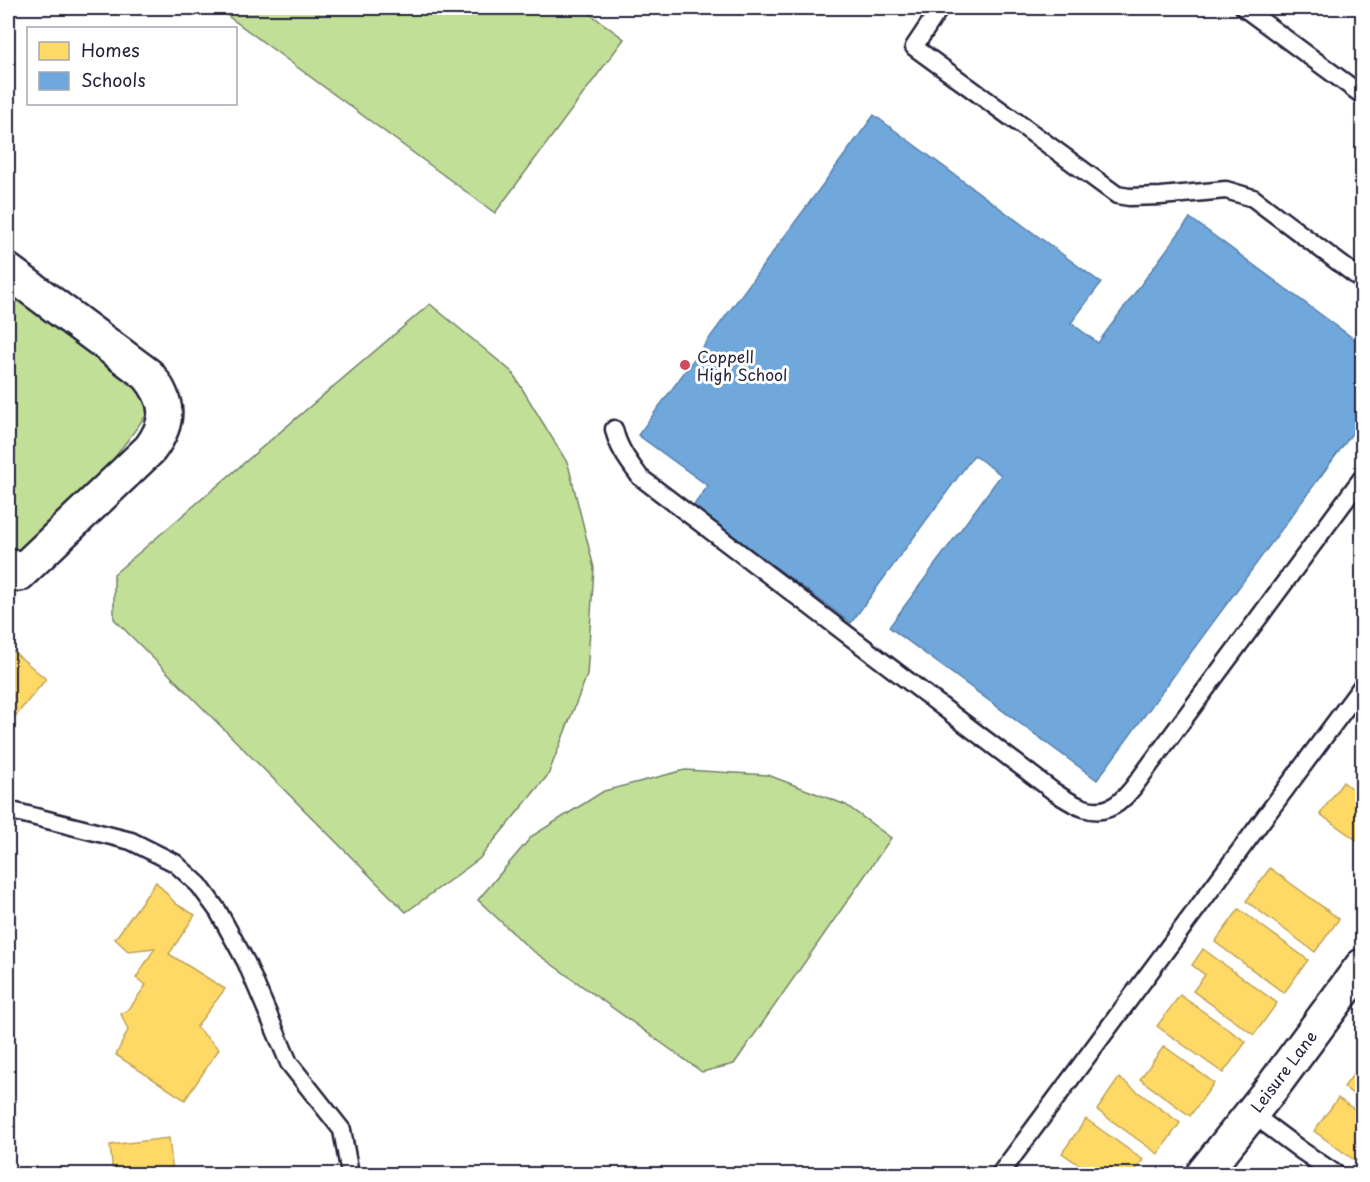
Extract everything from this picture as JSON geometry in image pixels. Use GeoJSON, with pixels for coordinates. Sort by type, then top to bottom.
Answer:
{"type":"FeatureCollection","features":[{"type":"Feature","properties":{"kind":"street"},"geometry":{"type":"LineString","coordinates":[[8,271],[148,375],[159,388],[164,403],[165,420],[160,436],[150,449],[19,574],[8,566]]}},
{"type":"Feature","properties":{"kind":"street","name":"Leisure Lane"},"geometry":{"type":"LineString","coordinates":[[1203,1174],[1362,966]]}},
{"type":"Feature","properties":{"kind":"lane"},"geometry":{"type":"LineString","coordinates":[[940,8],[914,48],[1117,195],[1139,197],[1226,190],[1253,198],[1362,280]]}},
{"type":"Feature","properties":{"kind":"lane"},"geometry":{"type":"LineString","coordinates":[[1244,8],[1362,94]]}},
{"type":"Feature","properties":{"kind":"lane"},"geometry":{"type":"LineString","coordinates":[[614,429],[616,439],[627,460],[640,477],[1053,791],[1076,806],[1097,811],[1117,804],[1132,789],[1362,478]]}},
{"type":"Feature","properties":{"kind":"lane"},"geometry":{"type":"LineString","coordinates":[[1000,1174],[1362,686]]}},
{"type":"Feature","properties":{"kind":"lane"},"geometry":{"type":"LineString","coordinates":[[8,810],[132,841],[175,863],[200,885],[218,911],[246,962],[289,1063],[342,1130],[350,1174]]}},
{"type":"Feature","properties":{"kind":"lane"},"geometry":{"type":"LineString","coordinates":[[1251,1113],[1336,1174]]}},
{"type":"Feature","properties":{"kind":"green space"},"geometry":{"type":"Polygon","coordinates":[[[217,8],[582,8],[624,39],[495,213],[217,8]]]}},
{"type":"Feature","properties":{"kind":"green space"},"geometry":{"type":"Polygon","coordinates":[[[8,292],[156,402],[31,570],[8,552],[8,292]]]}},
{"type":"Feature","properties":{"kind":"green space"},"geometry":{"type":"Polygon","coordinates":[[[430,304],[512,372],[568,464],[594,568],[587,675],[548,775],[479,859],[406,912],[114,619],[114,574],[430,304]]]}},
{"type":"Feature","properties":{"kind":"green space"},"geometry":{"type":"Polygon","coordinates":[[[685,770],[768,775],[846,805],[891,838],[734,1064],[702,1072],[529,948],[478,900],[532,836],[604,791],[685,770]]]}},
{"type":"Feature","properties":{"kind":"building: Homes"},"geometry":{"type":"Polygon","coordinates":[[[8,647],[46,679],[8,725],[8,647]]]}},
{"type":"Feature","properties":{"kind":"building: Homes"},"geometry":{"type":"Polygon","coordinates":[[[1343,782],[1362,796],[1362,844],[1320,814],[1343,782]]]}},
{"type":"Feature","properties":{"kind":"building: Homes"},"geometry":{"type":"Polygon","coordinates":[[[1270,868],[1339,919],[1315,952],[1246,901],[1270,868]]]}},
{"type":"Feature","properties":{"kind":"building: Homes"},"geometry":{"type":"Polygon","coordinates":[[[156,882],[176,904],[195,915],[169,954],[225,989],[196,1027],[219,1049],[185,1100],[116,1055],[128,1030],[121,1014],[130,1008],[146,985],[136,978],[155,948],[128,951],[115,939],[156,882]]]}},
{"type":"Feature","properties":{"kind":"building: Homes"},"geometry":{"type":"Polygon","coordinates":[[[1239,909],[1308,960],[1284,993],[1215,942],[1239,909]]]}},
{"type":"Feature","properties":{"kind":"building: Homes"},"geometry":{"type":"Polygon","coordinates":[[[1203,949],[1277,1003],[1254,1035],[1193,991],[1205,975],[1192,965],[1203,949]]]}},
{"type":"Feature","properties":{"kind":"building: Homes"},"geometry":{"type":"Polygon","coordinates":[[[1180,995],[1246,1042],[1223,1073],[1157,1026],[1180,995]]]}},
{"type":"Feature","properties":{"kind":"building: Homes"},"geometry":{"type":"Polygon","coordinates":[[[1164,1046],[1214,1083],[1190,1116],[1140,1079],[1164,1046]]]}},
{"type":"Feature","properties":{"kind":"building: Homes"},"geometry":{"type":"Polygon","coordinates":[[[1362,1062],[1362,1101],[1344,1087],[1362,1062]]]}},
{"type":"Feature","properties":{"kind":"building: Homes"},"geometry":{"type":"Polygon","coordinates":[[[1119,1078],[1180,1123],[1158,1154],[1097,1110],[1119,1078]]]}},
{"type":"Feature","properties":{"kind":"building: Homes"},"geometry":{"type":"Polygon","coordinates":[[[1338,1098],[1362,1115],[1362,1155],[1357,1162],[1314,1131],[1338,1098]]]}},
{"type":"Feature","properties":{"kind":"building: Homes"},"geometry":{"type":"Polygon","coordinates":[[[1086,1119],[1143,1160],[1132,1174],[1092,1174],[1062,1153],[1086,1119]]]}},
{"type":"Feature","properties":{"kind":"building: Homes"},"geometry":{"type":"Polygon","coordinates":[[[169,1138],[173,1174],[113,1174],[110,1145],[169,1138]]]}},
{"type":"Feature","properties":{"kind":"building: Homes"},"geometry":{"type":"Polygon","coordinates":[[[1052,1166],[1064,1174],[1046,1174],[1052,1166]]]}},
{"type":"Feature","properties":{"kind":"building: Schools"},"geometry":{"type":"Polygon","coordinates":[[[874,115],[1101,283],[1071,323],[1098,343],[1190,218],[1362,345],[1362,420],[1097,780],[889,627],[1001,475],[974,455],[851,623],[693,506],[708,486],[638,435],[874,115]]]}},
{"type":"Feature","properties":{"kind":"place","name":"Coppell High School"},"geometry":{"type":"Point","coordinates":[685,365]}}]}
